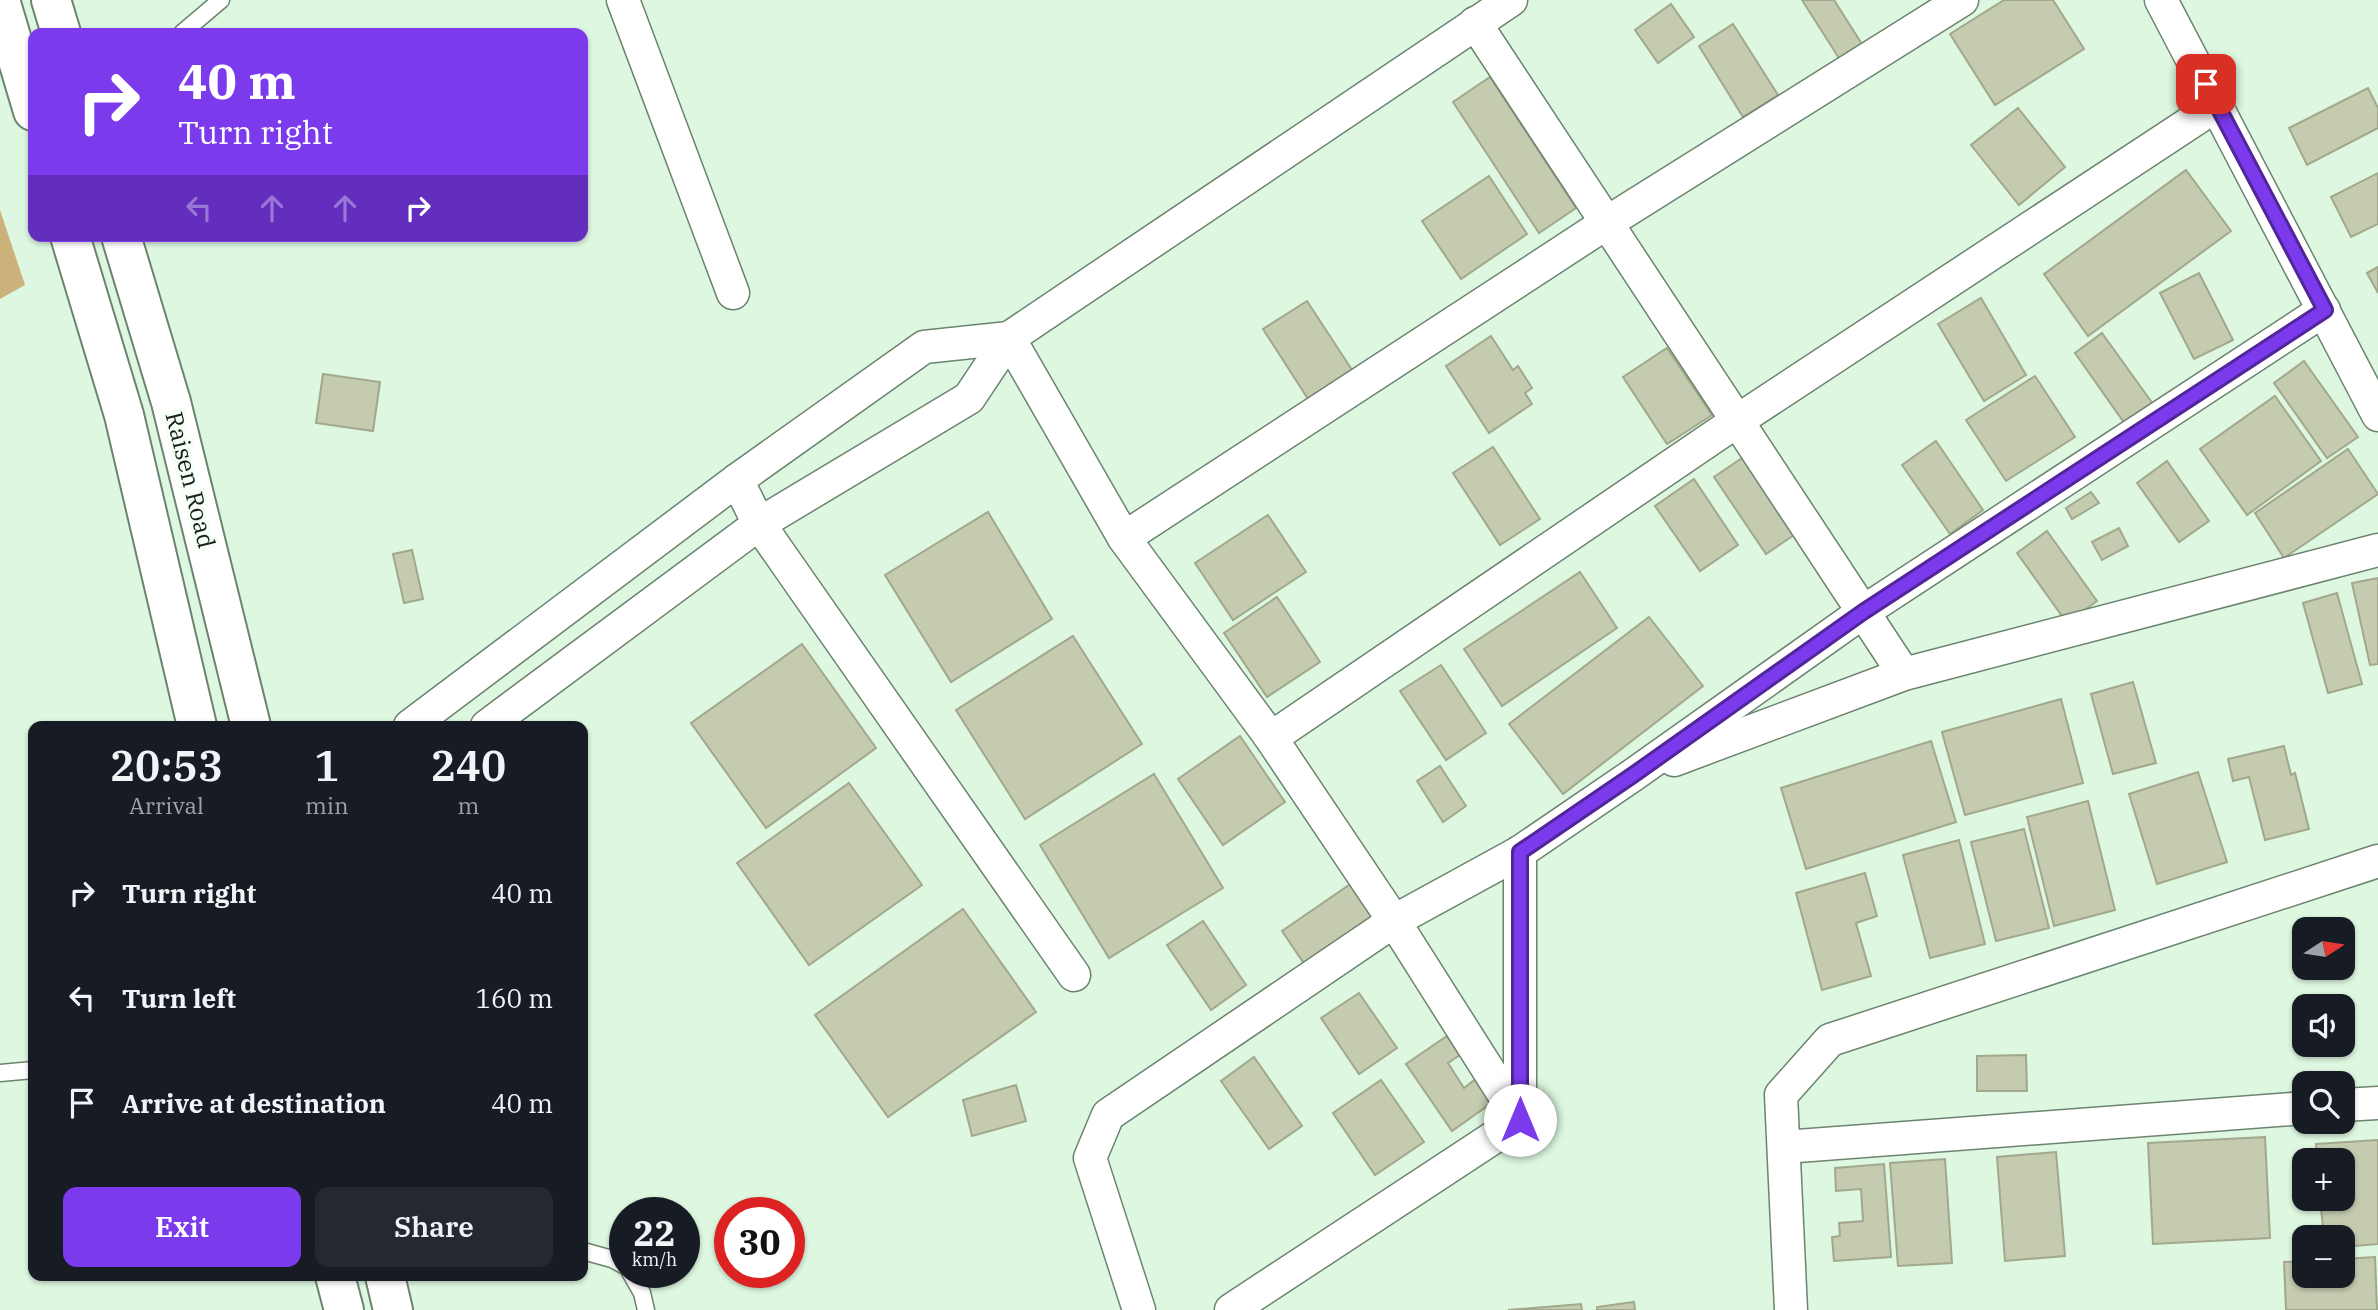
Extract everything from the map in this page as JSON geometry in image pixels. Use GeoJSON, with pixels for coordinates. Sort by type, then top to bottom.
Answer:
{"type":"FeatureCollection","features":[{"type":"Feature","properties":{"kind":"main road"},"geometry":{"type":"LineString","coordinates":[[0,0],[28,94]]}},
{"type":"Feature","properties":{"kind":"main road"},"geometry":{"type":"LineString","coordinates":[[51,0],[59,28]]}},
{"type":"Feature","properties":{"kind":"main road","name":"Raisen Road"},"geometry":{"type":"LineString","coordinates":[[72,242],[124,415],[196,721]]}},
{"type":"Feature","properties":{"kind":"main road","name":"Raisen Road"},"geometry":{"type":"LineString","coordinates":[[123,242],[171,402],[250,721]]}},
{"type":"Feature","properties":{"kind":"main road"},"geometry":{"type":"LineString","coordinates":[[336,1281],[344,1310]]}},
{"type":"Feature","properties":{"kind":"main road"},"geometry":{"type":"LineString","coordinates":[[386,1281],[393,1310]]}},
{"type":"Feature","properties":{"kind":"street"},"geometry":{"type":"LineString","coordinates":[[623,0],[733,293]]}},
{"type":"Feature","properties":{"kind":"street"},"geometry":{"type":"LineString","coordinates":[[495,721],[759,524],[969,398],[1009,338],[1511,0]]}},
{"type":"Feature","properties":{"kind":"street"},"geometry":{"type":"LineString","coordinates":[[1124,538],[1608,222],[1962,0]]}},
{"type":"Feature","properties":{"kind":"street"},"geometry":{"type":"LineString","coordinates":[[2161,0],[2378,415]]}},
{"type":"Feature","properties":{"kind":"street"},"geometry":{"type":"LineString","coordinates":[[1475,23],[1904,674]]}},
{"type":"Feature","properties":{"kind":"street"},"geometry":{"type":"LineString","coordinates":[[1271,738],[1737,421],[2217,105]]}},
{"type":"Feature","properties":{"kind":"street"},"geometry":{"type":"LineString","coordinates":[[1139,1310],[1090,1158],[1108,1115],[1394,921],[1520,852],[1863,612],[2325,310]]}},
{"type":"Feature","properties":{"kind":"street"},"geometry":{"type":"LineString","coordinates":[[417,721],[737,480],[924,347],[1009,338]]}},
{"type":"Feature","properties":{"kind":"street"},"geometry":{"type":"LineString","coordinates":[[1009,338],[1124,538],[1271,738],[1394,921],[1520,1120]]}},
{"type":"Feature","properties":{"kind":"street"},"geometry":{"type":"LineString","coordinates":[[737,480],[759,524],[1074,975]]}},
{"type":"Feature","properties":{"kind":"street"},"geometry":{"type":"LineString","coordinates":[[1633,775],[1904,674],[2378,550]]}},
{"type":"Feature","properties":{"kind":"street"},"geometry":{"type":"LineString","coordinates":[[1520,852],[1520,1120]]}},
{"type":"Feature","properties":{"kind":"street"},"geometry":{"type":"LineString","coordinates":[[1791,1310],[1781,1095],[1830,1040],[2378,861]]}},
{"type":"Feature","properties":{"kind":"street"},"geometry":{"type":"LineString","coordinates":[[2355,1104],[2378,1103]]}},
{"type":"Feature","properties":{"kind":"street"},"geometry":{"type":"LineString","coordinates":[[1784,1147],[2292,1109]]}},
{"type":"Feature","properties":{"kind":"street"},"geometry":{"type":"LineString","coordinates":[[1231,1310],[1520,1120]]}},
{"type":"Feature","properties":{"kind":"lane"},"geometry":{"type":"LineString","coordinates":[[188,28],[221,0]]}},
{"type":"Feature","properties":{"kind":"lane"},"geometry":{"type":"LineString","coordinates":[[0,1073],[28,1070]]}},
{"type":"Feature","properties":{"kind":"lane"},"geometry":{"type":"LineString","coordinates":[[588,1252],[609,1258]]}},
{"type":"Feature","properties":{"kind":"lane"},"geometry":{"type":"LineString","coordinates":[[639,1288],[646,1310]]}},
{"type":"Feature","properties":{"kind":"shaded area"},"geometry":{"type":"Polygon","coordinates":[[[0,210],[25,285],[0,299],[0,210]]]}},
{"type":"Feature","properties":{"kind":"building"},"geometry":{"type":"Polygon","coordinates":[[[1802,0],[1834,0],[1865,49],[1842,63],[1802,0]]]}},
{"type":"Feature","properties":{"kind":"building"},"geometry":{"type":"Polygon","coordinates":[[[2004,0],[2053,0],[2084,49],[1995,105],[1950,34],[2004,0]]]}},
{"type":"Feature","properties":{"kind":"building"},"geometry":{"type":"Polygon","coordinates":[[[1671,4],[1694,37],[1658,63],[1635,30],[1671,4]]]}},
{"type":"Feature","properties":{"kind":"building"},"geometry":{"type":"Polygon","coordinates":[[[1733,24],[1778,95],[1743,117],[1699,46],[1733,24]]]}},
{"type":"Feature","properties":{"kind":"building"},"geometry":{"type":"Polygon","coordinates":[[[1490,77],[1576,208],[1539,233],[1453,102],[1490,77]]]}},
{"type":"Feature","properties":{"kind":"building"},"geometry":{"type":"Polygon","coordinates":[[[2368,88],[2378,108],[2378,128],[2307,165],[2289,128],[2368,88]]]}},
{"type":"Feature","properties":{"kind":"building"},"geometry":{"type":"Polygon","coordinates":[[[2018,108],[2065,167],[2019,205],[1971,145],[2018,108]]]}},
{"type":"Feature","properties":{"kind":"building"},"geometry":{"type":"Polygon","coordinates":[[[2186,170],[2231,231],[2088,336],[2044,274],[2186,170]]]}},
{"type":"Feature","properties":{"kind":"building"},"geometry":{"type":"Polygon","coordinates":[[[2378,173],[2378,224],[2351,237],[2331,197],[2378,173]]]}},
{"type":"Feature","properties":{"kind":"building"},"geometry":{"type":"Polygon","coordinates":[[[1489,176],[1527,234],[1461,279],[1422,221],[1489,176]]]}},
{"type":"Feature","properties":{"kind":"building"},"geometry":{"type":"Polygon","coordinates":[[[2378,267],[2378,293],[2367,273],[2378,267]]]}},
{"type":"Feature","properties":{"kind":"building"},"geometry":{"type":"Polygon","coordinates":[[[2199,273],[2233,340],[2194,359],[2160,293],[2199,273]]]}},
{"type":"Feature","properties":{"kind":"building"},"geometry":{"type":"Polygon","coordinates":[[[1981,298],[2026,375],[1984,401],[1938,324],[1981,298]]]}},
{"type":"Feature","properties":{"kind":"building"},"geometry":{"type":"Polygon","coordinates":[[[1307,301],[1354,373],[1310,402],[1263,329],[1307,301]]]}},
{"type":"Feature","properties":{"kind":"building"},"geometry":{"type":"Polygon","coordinates":[[[2102,333],[2153,404],[2125,424],[2075,353],[2102,333]]]}},
{"type":"Feature","properties":{"kind":"building"},"geometry":{"type":"Polygon","coordinates":[[[1491,336],[1513,370],[1518,366],[1532,388],[1525,393],[1532,404],[1489,433],[1446,366],[1491,336]]]}},
{"type":"Feature","properties":{"kind":"building"},"geometry":{"type":"Polygon","coordinates":[[[1667,348],[1712,415],[1667,444],[1623,377],[1667,348]]]}},
{"type":"Feature","properties":{"kind":"building"},"geometry":{"type":"Polygon","coordinates":[[[2304,361],[2358,437],[2327,458],[2274,383],[2304,361]]]}},
{"type":"Feature","properties":{"kind":"building"},"geometry":{"type":"Polygon","coordinates":[[[323,374],[380,382],[373,431],[316,423],[323,374]]]}},
{"type":"Feature","properties":{"kind":"building"},"geometry":{"type":"Polygon","coordinates":[[[2035,376],[2075,437],[2006,481],[1966,420],[2035,376]]]}},
{"type":"Feature","properties":{"kind":"building"},"geometry":{"type":"Polygon","coordinates":[[[2275,396],[2321,461],[2247,515],[2200,449],[2275,396]]]}},
{"type":"Feature","properties":{"kind":"building"},"geometry":{"type":"Polygon","coordinates":[[[1936,441],[1983,510],[1950,534],[1902,465],[1936,441]]]}},
{"type":"Feature","properties":{"kind":"building"},"geometry":{"type":"Polygon","coordinates":[[[1493,447],[1540,519],[1500,545],[1453,473],[1493,447]]]}},
{"type":"Feature","properties":{"kind":"building"},"geometry":{"type":"Polygon","coordinates":[[[2348,449],[2378,494],[2284,558],[2255,513],[2348,449]]]}},
{"type":"Feature","properties":{"kind":"building"},"geometry":{"type":"Polygon","coordinates":[[[1751,452],[1803,529],[1766,554],[1714,477],[1751,452]]]}},
{"type":"Feature","properties":{"kind":"building"},"geometry":{"type":"Polygon","coordinates":[[[2167,461],[2209,521],[2179,542],[2137,483],[2167,461]]]}},
{"type":"Feature","properties":{"kind":"building"},"geometry":{"type":"Polygon","coordinates":[[[1694,479],[1738,545],[1700,571],[1655,506],[1694,479]]]}},
{"type":"Feature","properties":{"kind":"building"},"geometry":{"type":"Polygon","coordinates":[[[2091,492],[2099,503],[2072,519],[2066,508],[2091,492]]]}},
{"type":"Feature","properties":{"kind":"building"},"geometry":{"type":"Polygon","coordinates":[[[988,512],[1052,619],[951,682],[885,575],[988,512]]]}},
{"type":"Feature","properties":{"kind":"building"},"geometry":{"type":"Polygon","coordinates":[[[1268,515],[1306,572],[1233,620],[1195,563],[1268,515]]]}},
{"type":"Feature","properties":{"kind":"building"},"geometry":{"type":"Polygon","coordinates":[[[2119,528],[2128,546],[2102,560],[2092,542],[2119,528]]]}},
{"type":"Feature","properties":{"kind":"building"},"geometry":{"type":"Polygon","coordinates":[[[2047,531],[2097,601],[2067,623],[2017,553],[2047,531]]]}},
{"type":"Feature","properties":{"kind":"building"},"geometry":{"type":"Polygon","coordinates":[[[412,550],[423,599],[404,603],[393,554],[412,550]]]}},
{"type":"Feature","properties":{"kind":"building"},"geometry":{"type":"Polygon","coordinates":[[[1580,572],[1617,628],[1502,706],[1464,649],[1580,572]]]}},
{"type":"Feature","properties":{"kind":"building"},"geometry":{"type":"Polygon","coordinates":[[[2378,578],[2378,664],[2370,665],[2352,583],[2378,578]]]}},
{"type":"Feature","properties":{"kind":"building"},"geometry":{"type":"Polygon","coordinates":[[[2337,593],[2362,684],[2328,693],[2303,603],[2337,593]]]}},
{"type":"Feature","properties":{"kind":"building"},"geometry":{"type":"Polygon","coordinates":[[[1277,597],[1320,662],[1267,697],[1224,633],[1277,597]]]}},
{"type":"Feature","properties":{"kind":"building"},"geometry":{"type":"Polygon","coordinates":[[[1649,617],[1703,686],[1563,794],[1509,724],[1649,617]]]}},
{"type":"Feature","properties":{"kind":"building"},"geometry":{"type":"Polygon","coordinates":[[[1073,636],[1142,744],[1025,819],[956,710],[1073,636]]]}},
{"type":"Feature","properties":{"kind":"building"},"geometry":{"type":"Polygon","coordinates":[[[802,644],[876,748],[766,828],[691,723],[802,644]]]}},
{"type":"Feature","properties":{"kind":"building"},"geometry":{"type":"Polygon","coordinates":[[[1441,665],[1486,733],[1446,760],[1400,691],[1441,665]]]}},
{"type":"Feature","properties":{"kind":"building"},"geometry":{"type":"Polygon","coordinates":[[[2133,682],[2156,763],[2113,774],[2091,694],[2133,682]]]}},
{"type":"Feature","properties":{"kind":"building"},"geometry":{"type":"Polygon","coordinates":[[[2061,699],[2083,783],[1965,815],[1942,732],[2061,699]]]}},
{"type":"Feature","properties":{"kind":"building"},"geometry":{"type":"Polygon","coordinates":[[[1240,736],[1285,802],[1223,845],[1178,779],[1240,736]]]}},
{"type":"Feature","properties":{"kind":"building"},"geometry":{"type":"Polygon","coordinates":[[[1931,741],[1956,822],[1806,869],[1781,788],[1931,741]]]}},
{"type":"Feature","properties":{"kind":"building"},"geometry":{"type":"Polygon","coordinates":[[[2284,746],[2291,775],[2295,773],[2309,829],[2265,840],[2249,777],[2233,781],[2228,759],[2284,746]]]}},
{"type":"Feature","properties":{"kind":"building"},"geometry":{"type":"Polygon","coordinates":[[[1440,766],[1466,806],[1443,822],[1417,781],[1440,766]]]}},
{"type":"Feature","properties":{"kind":"building"},"geometry":{"type":"Polygon","coordinates":[[[2198,772],[2227,862],[2157,884],[2129,794],[2198,772]]]}},
{"type":"Feature","properties":{"kind":"building"},"geometry":{"type":"Polygon","coordinates":[[[1154,774],[1223,888],[1109,958],[1040,845],[1154,774]]]}},
{"type":"Feature","properties":{"kind":"building"},"geometry":{"type":"Polygon","coordinates":[[[849,783],[922,885],[809,965],[737,863],[849,783]]]}},
{"type":"Feature","properties":{"kind":"building"},"geometry":{"type":"Polygon","coordinates":[[[2088,801],[2115,910],[2054,926],[2027,817],[2088,801]]]}},
{"type":"Feature","properties":{"kind":"building"},"geometry":{"type":"Polygon","coordinates":[[[2024,829],[2049,928],[1996,941],[1971,842],[2024,829]]]}},
{"type":"Feature","properties":{"kind":"building"},"geometry":{"type":"Polygon","coordinates":[[[1959,840],[1985,944],[1930,958],[1903,855],[1959,840]]]}},
{"type":"Feature","properties":{"kind":"building"},"geometry":{"type":"Polygon","coordinates":[[[1865,873],[1877,916],[1856,923],[1871,976],[1822,990],[1796,893],[1865,873]]]}},
{"type":"Feature","properties":{"kind":"building"},"geometry":{"type":"Polygon","coordinates":[[[1352,883],[1375,917],[1305,965],[1282,931],[1352,883]]]}},
{"type":"Feature","properties":{"kind":"building"},"geometry":{"type":"Polygon","coordinates":[[[963,909],[1036,1012],[888,1117],[815,1015],[963,909]]]}},
{"type":"Feature","properties":{"kind":"building"},"geometry":{"type":"Polygon","coordinates":[[[1203,921],[1246,985],[1211,1010],[1167,945],[1203,921]]]}},
{"type":"Feature","properties":{"kind":"building"},"geometry":{"type":"Polygon","coordinates":[[[1359,993],[1397,1048],[1359,1074],[1321,1018],[1359,993]]]}},
{"type":"Feature","properties":{"kind":"building"},"geometry":{"type":"Polygon","coordinates":[[[1447,1036],[1460,1055],[1448,1063],[1464,1088],[1477,1078],[1493,1102],[1452,1131],[1406,1064],[1447,1036]]]}},
{"type":"Feature","properties":{"kind":"building"},"geometry":{"type":"Polygon","coordinates":[[[2026,1055],[2027,1091],[1977,1091],[1977,1056],[2026,1055]]]}},
{"type":"Feature","properties":{"kind":"building"},"geometry":{"type":"Polygon","coordinates":[[[1254,1057],[1302,1126],[1269,1149],[1221,1081],[1254,1057]]]}},
{"type":"Feature","properties":{"kind":"building"},"geometry":{"type":"Polygon","coordinates":[[[1381,1080],[1424,1142],[1375,1175],[1333,1113],[1381,1080]]]}},
{"type":"Feature","properties":{"kind":"building"},"geometry":{"type":"Polygon","coordinates":[[[1016,1085],[1026,1121],[972,1136],[963,1100],[1016,1085]]]}},
{"type":"Feature","properties":{"kind":"building"},"geometry":{"type":"Polygon","coordinates":[[[2265,1137],[2270,1238],[2153,1244],[2148,1143],[2265,1137]]]}},
{"type":"Feature","properties":{"kind":"building"},"geometry":{"type":"Polygon","coordinates":[[[2378,1140],[2378,1244],[2355,1246],[2355,1225],[2323,1225],[2321,1211],[2355,1211],[2355,1148],[2316,1148],[2316,1144],[2378,1140]]]}},
{"type":"Feature","properties":{"kind":"building"},"geometry":{"type":"Polygon","coordinates":[[[2056,1152],[2065,1256],[2005,1261],[1997,1157],[2056,1152]]]}},
{"type":"Feature","properties":{"kind":"building"},"geometry":{"type":"Polygon","coordinates":[[[1945,1159],[1952,1263],[1898,1266],[1890,1163],[1945,1159]]]}},
{"type":"Feature","properties":{"kind":"building"},"geometry":{"type":"Polygon","coordinates":[[[1884,1164],[1891,1257],[1834,1261],[1832,1237],[1840,1236],[1839,1223],[1863,1221],[1861,1189],[1836,1191],[1835,1168],[1884,1164]]]}},
{"type":"Feature","properties":{"kind":"building"},"geometry":{"type":"Polygon","coordinates":[[[2375,1257],[2377,1310],[2286,1310],[2284,1262],[2292,1262],[2292,1288],[2355,1288],[2355,1258],[2375,1257]]]}},
{"type":"Feature","properties":{"kind":"building"},"geometry":{"type":"Polygon","coordinates":[[[1634,1302],[1635,1310],[1597,1310],[1597,1307],[1634,1302]]]}},
{"type":"Feature","properties":{"kind":"building"},"geometry":{"type":"Polygon","coordinates":[[[1581,1304],[1582,1310],[1508,1310],[1581,1304]]]}},
{"type":"Feature","properties":{"kind":"route"},"geometry":{"type":"LineString","coordinates":[[1520,1120],[1520,852],[1863,612],[2325,310],[2206,84]]}}]}
